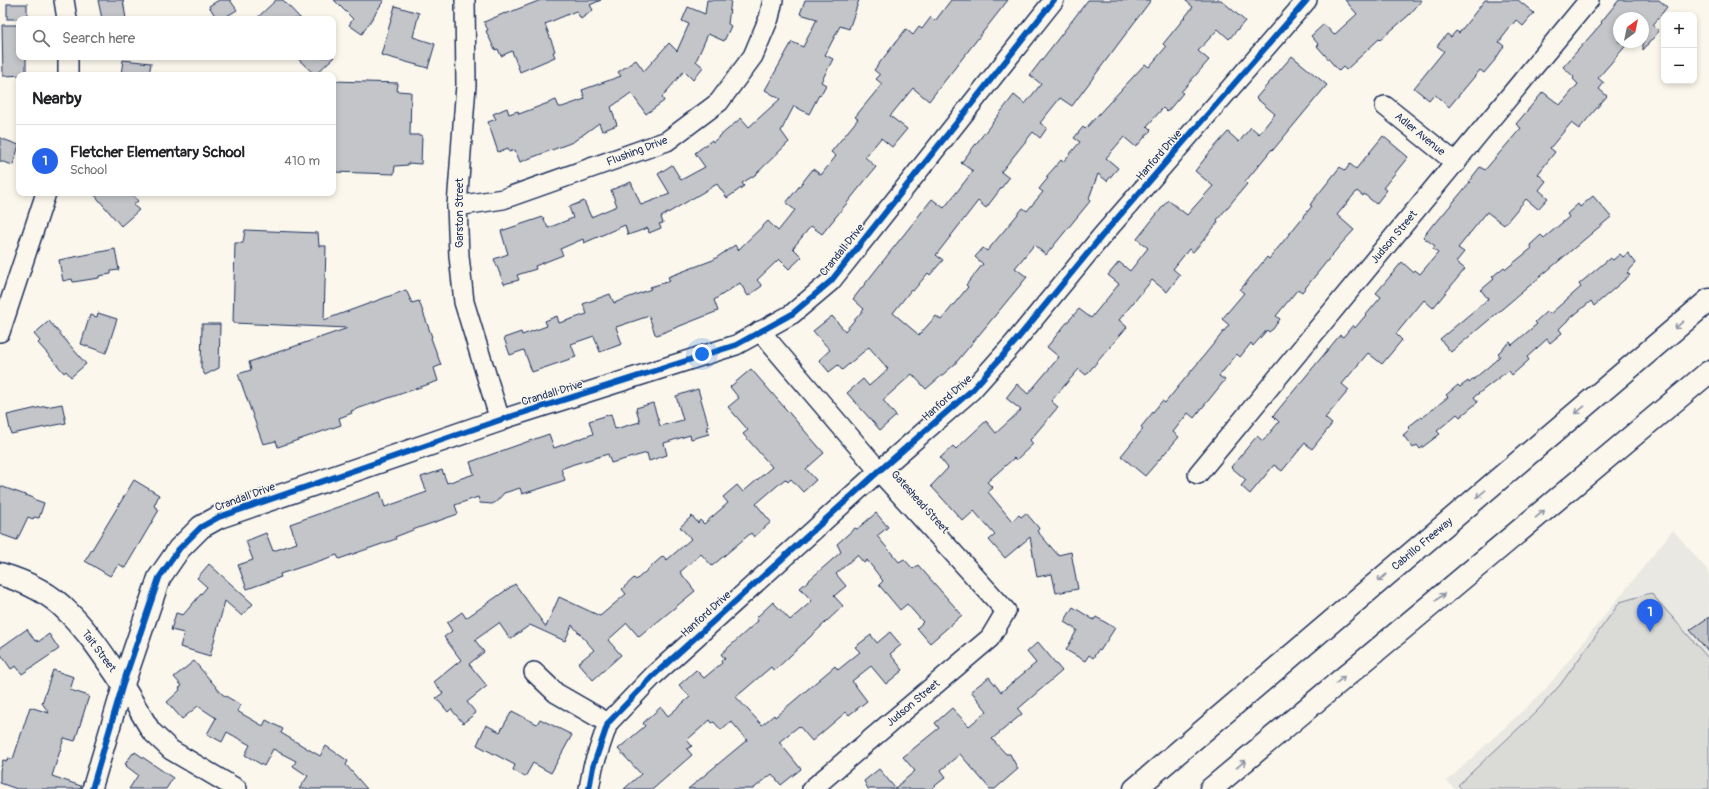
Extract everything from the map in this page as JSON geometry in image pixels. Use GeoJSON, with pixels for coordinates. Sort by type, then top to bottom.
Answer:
{"type":"FeatureCollection","features":[{"type":"Feature","properties":{"kind":"main road","name":"Cabrillo Freeway"},"geometry":{"type":"LineString","coordinates":[[1135,789],[1709,300]]}},
{"type":"Feature","properties":{"kind":"main road"},"geometry":{"type":"LineString","coordinates":[[1211,789],[1709,372]]}},
{"type":"Feature","properties":{"kind":"main road","name":"Crandall Drive"},"geometry":{"type":"LineString","coordinates":[[123,684],[159,578],[179,549],[202,526],[219,517],[500,420]]}},
{"type":"Feature","properties":{"kind":"main road","name":"Tait Street"},"geometry":{"type":"LineString","coordinates":[[0,574],[20,581],[44,593],[67,610],[104,656],[123,684]]}},
{"type":"Feature","properties":{"kind":"street"},"geometry":{"type":"LineString","coordinates":[[64,0],[67,16]]}},
{"type":"Feature","properties":{"kind":"street","name":"Garston Street"},"geometry":{"type":"LineString","coordinates":[[465,0],[466,85],[457,206],[459,256],[464,302],[500,420]]}},
{"type":"Feature","properties":{"kind":"street","name":"Flushing Drive"},"geometry":{"type":"LineString","coordinates":[[457,206],[503,199],[667,142],[719,102],[753,56],[769,18],[772,0]]}},
{"type":"Feature","properties":{"kind":"street","name":"Crandall Drive"},"geometry":{"type":"LineString","coordinates":[[500,420],[736,345],[792,314],[831,281],[1054,0]]}},
{"type":"Feature","properties":{"kind":"street","name":"Hanford Drive"},"geometry":{"type":"LineString","coordinates":[[589,789],[593,768],[608,723],[653,676],[879,471],[972,390],[1014,344],[1101,237],[1307,0]]}},
{"type":"Feature","properties":{"kind":"street","name":"Judson Street"},"geometry":{"type":"LineString","coordinates":[[1198,474],[1589,0]]}},
{"type":"Feature","properties":{"kind":"street"},"geometry":{"type":"LineString","coordinates":[[68,60],[68,72]]}},
{"type":"Feature","properties":{"kind":"street","name":"Adler Avenue"},"geometry":{"type":"LineString","coordinates":[[1385,106],[1456,163]]}},
{"type":"Feature","properties":{"kind":"street"},"geometry":{"type":"LineString","coordinates":[[0,332],[45,196]]}},
{"type":"Feature","properties":{"kind":"street","name":"Gateshead Street"},"geometry":{"type":"LineString","coordinates":[[760,331],[879,471],[1006,611]]}},
{"type":"Feature","properties":{"kind":"street","name":"Judson Street"},"geometry":{"type":"LineString","coordinates":[[812,789],[990,638],[1006,611]]}},
{"type":"Feature","properties":{"kind":"street"},"geometry":{"type":"LineString","coordinates":[[534,672],[556,692],[608,723]]}},
{"type":"Feature","properties":{"kind":"street","name":"Crandall Drive"},"geometry":{"type":"LineString","coordinates":[[92,789],[123,684]]}},
{"type":"Feature","properties":{"kind":"street","name":"Tait Street"},"geometry":{"type":"LineString","coordinates":[[123,684],[151,731],[171,750],[237,789]]}},
{"type":"Feature","properties":{"kind":"shaded area"},"geometry":{"type":"Polygon","coordinates":[[[1673,530],[1709,572],[1709,789],[1454,789],[1447,781],[1544,691],[1673,530]]]}},
{"type":"Feature","properties":{"kind":"shaded area"},"geometry":{"type":"Polygon","coordinates":[[[1651,593],[1709,659],[1709,789],[1462,789],[1458,785],[1537,711],[1560,685],[1620,602],[1651,593]]]}},
{"type":"Feature","properties":{"kind":"building"},"geometry":{"type":"Polygon","coordinates":[[[98,0],[123,0],[126,16],[101,16],[98,0]]]}},
{"type":"Feature","properties":{"kind":"building"},"geometry":{"type":"Polygon","coordinates":[[[219,0],[230,0],[237,10],[227,16],[215,16],[209,6],[219,0]]]}},
{"type":"Feature","properties":{"kind":"building"},"geometry":{"type":"Polygon","coordinates":[[[276,0],[283,0],[298,16],[259,16],[276,0]]]}},
{"type":"Feature","properties":{"kind":"building"},"geometry":{"type":"Polygon","coordinates":[[[334,0],[384,0],[362,34],[349,25],[353,19],[334,0]]]}},
{"type":"Feature","properties":{"kind":"building"},"geometry":{"type":"Polygon","coordinates":[[[541,0],[601,0],[590,5],[593,10],[581,19],[576,11],[545,24],[555,51],[553,52],[555,57],[520,72],[512,51],[501,56],[498,49],[495,50],[486,31],[488,30],[484,22],[541,0]]]}},
{"type":"Feature","properties":{"kind":"building"},"geometry":{"type":"Polygon","coordinates":[[[707,0],[731,0],[728,24],[731,26],[724,41],[708,34],[696,61],[703,67],[693,80],[684,71],[662,97],[664,101],[646,114],[631,93],[611,107],[617,125],[602,131],[599,123],[573,142],[520,162],[515,150],[509,152],[508,148],[498,152],[488,122],[496,119],[493,114],[507,108],[509,114],[518,111],[519,114],[556,100],[559,107],[562,107],[585,99],[582,90],[621,76],[618,72],[636,60],[644,71],[669,43],[677,51],[689,24],[682,21],[688,7],[705,14],[707,0]]]}},
{"type":"Feature","properties":{"kind":"building"},"geometry":{"type":"Polygon","coordinates":[[[805,0],[859,0],[849,29],[840,26],[825,55],[833,59],[821,82],[826,85],[809,114],[794,106],[781,131],[789,142],[755,175],[742,183],[744,186],[727,198],[717,184],[661,217],[663,223],[659,224],[661,228],[649,233],[648,228],[628,235],[625,225],[584,243],[583,239],[560,249],[563,255],[535,266],[536,269],[517,275],[519,280],[504,284],[494,259],[508,254],[501,231],[543,217],[548,228],[573,218],[569,207],[584,201],[591,217],[617,206],[611,190],[631,182],[641,205],[670,194],[658,174],[672,165],[681,180],[705,167],[695,153],[712,140],[713,142],[741,118],[749,127],[780,99],[765,90],[792,42],[803,47],[817,19],[800,14],[805,0]]]}},
{"type":"Feature","properties":{"kind":"building"},"geometry":{"type":"Polygon","coordinates":[[[951,0],[1008,0],[929,101],[913,88],[890,116],[907,129],[892,147],[881,138],[865,157],[876,167],[822,234],[811,226],[793,248],[802,257],[789,269],[779,259],[757,280],[762,286],[748,296],[740,283],[714,300],[718,311],[657,335],[655,334],[649,316],[616,327],[622,344],[600,352],[594,336],[571,344],[576,357],[532,372],[524,350],[510,355],[504,338],[521,332],[522,335],[547,326],[545,321],[557,316],[559,323],[587,314],[583,304],[610,294],[614,303],[651,289],[650,287],[670,281],[668,277],[713,260],[735,245],[738,250],[768,221],[778,231],[795,210],[786,203],[813,169],[821,175],[836,156],[831,152],[858,119],[855,117],[882,84],[876,79],[880,75],[874,70],[906,29],[913,35],[919,27],[922,29],[931,17],[935,21],[951,0]]]}},
{"type":"Feature","properties":{"kind":"building"},"geometry":{"type":"Polygon","coordinates":[[[1088,0],[1151,0],[1072,106],[1060,98],[1040,123],[1047,128],[1040,138],[1033,132],[1001,172],[1009,178],[986,208],[978,201],[936,255],[943,260],[930,275],[928,273],[913,291],[911,290],[893,313],[919,335],[936,316],[941,320],[968,287],[966,285],[983,264],[975,257],[983,248],[987,251],[1023,208],[1027,211],[1043,192],[1039,189],[1048,178],[1046,177],[1061,160],[1063,162],[1080,142],[1074,138],[1083,127],[1085,129],[1145,64],[1149,67],[1166,47],[1163,44],[1193,7],[1185,0],[1221,0],[1245,21],[1229,39],[1218,29],[1198,51],[1209,60],[1181,92],[1183,93],[1167,112],[1163,108],[1147,126],[1151,130],[1136,147],[1124,137],[1106,158],[1118,168],[1107,181],[1098,174],[1089,198],[1091,200],[1046,255],[1034,245],[1015,268],[1027,277],[954,365],[926,389],[912,374],[883,400],[896,416],[880,430],[847,393],[863,379],[869,386],[888,369],[869,347],[842,370],[838,365],[829,372],[819,360],[830,350],[813,331],[832,316],[845,331],[864,309],[853,299],[932,199],[944,208],[956,193],[973,171],[961,163],[1014,95],[1025,104],[1041,84],[1030,75],[1088,0]]]}},
{"type":"Feature","properties":{"kind":"building"},"geometry":{"type":"Polygon","coordinates":[[[1345,0],[1422,0],[1409,15],[1380,40],[1379,39],[1346,70],[1343,67],[1339,71],[1317,46],[1319,45],[1311,36],[1324,24],[1334,35],[1357,14],[1345,0]]]}},
{"type":"Feature","properties":{"kind":"building"},"geometry":{"type":"Polygon","coordinates":[[[1485,0],[1518,0],[1534,13],[1523,26],[1516,20],[1499,42],[1504,46],[1495,60],[1484,73],[1480,70],[1449,107],[1434,94],[1429,100],[1414,88],[1444,51],[1437,46],[1447,34],[1451,37],[1456,31],[1459,33],[1485,0]]]}},
{"type":"Feature","properties":{"kind":"building"},"geometry":{"type":"Polygon","coordinates":[[[1619,0],[1659,0],[1667,7],[1663,12],[1661,12],[1661,15],[1653,25],[1659,31],[1649,43],[1649,12],[1613,12],[1613,48],[1624,48],[1598,78],[1604,83],[1599,89],[1607,96],[1579,129],[1571,123],[1550,148],[1555,152],[1538,174],[1546,181],[1539,190],[1548,198],[1538,209],[1526,199],[1504,225],[1487,212],[1458,248],[1464,252],[1456,262],[1465,269],[1433,308],[1424,300],[1396,334],[1402,340],[1382,364],[1368,353],[1342,384],[1349,390],[1325,418],[1332,424],[1312,449],[1305,443],[1282,471],[1274,465],[1250,494],[1241,486],[1246,480],[1231,467],[1257,436],[1263,441],[1279,422],[1273,416],[1340,335],[1343,337],[1353,325],[1355,328],[1381,297],[1376,293],[1402,262],[1413,272],[1415,270],[1420,274],[1438,253],[1433,249],[1435,246],[1423,237],[1470,182],[1469,181],[1480,167],[1485,170],[1521,128],[1516,124],[1543,92],[1560,105],[1578,84],[1573,79],[1574,77],[1563,67],[1602,23],[1601,22],[1619,0]]]}},
{"type":"Feature","properties":{"kind":"building"},"geometry":{"type":"Polygon","coordinates":[[[7,4],[27,4],[27,16],[16,16],[16,19],[7,19],[7,4]]]}},
{"type":"Feature","properties":{"kind":"building"},"geometry":{"type":"Polygon","coordinates":[[[395,6],[419,13],[413,37],[435,44],[428,68],[381,55],[395,6]]]}},
{"type":"Feature","properties":{"kind":"building"},"geometry":{"type":"Polygon","coordinates":[[[2,25],[16,25],[16,60],[26,60],[26,72],[16,72],[16,75],[3,76],[2,25]]]}},
{"type":"Feature","properties":{"kind":"building"},"geometry":{"type":"Polygon","coordinates":[[[1292,56],[1327,85],[1245,182],[1247,184],[1217,220],[1218,222],[1202,242],[1193,252],[1189,249],[1173,269],[1180,275],[1167,292],[1152,280],[1119,320],[1127,327],[1086,375],[1079,369],[1051,401],[1058,407],[1030,440],[1033,444],[1016,460],[1014,458],[987,482],[993,488],[988,492],[1012,521],[1019,515],[1021,517],[1026,513],[1038,527],[1039,529],[1037,531],[1058,555],[1071,552],[1078,589],[1056,593],[1052,574],[1037,577],[1030,537],[1005,558],[989,540],[995,535],[974,511],[963,521],[931,486],[948,468],[940,458],[953,446],[956,449],[986,421],[996,433],[1021,410],[1006,398],[1017,384],[1028,394],[1059,357],[1047,347],[1079,309],[1091,318],[1119,284],[1108,275],[1119,262],[1130,271],[1148,248],[1137,239],[1168,200],[1187,215],[1213,186],[1195,171],[1210,152],[1228,132],[1239,142],[1251,127],[1259,134],[1275,114],[1256,98],[1292,56]]]}},
{"type":"Feature","properties":{"kind":"building"},"geometry":{"type":"Polygon","coordinates":[[[123,60],[151,63],[150,72],[121,72],[123,60]]]}},
{"type":"Feature","properties":{"kind":"building"},"geometry":{"type":"Polygon","coordinates":[[[299,60],[331,60],[318,72],[312,72],[299,60]]]}},
{"type":"Feature","properties":{"kind":"building"},"geometry":{"type":"Polygon","coordinates":[[[336,81],[398,83],[397,91],[411,92],[410,135],[422,135],[421,164],[408,163],[408,165],[395,166],[394,174],[336,172],[336,81]]]}},
{"type":"Feature","properties":{"kind":"building"},"geometry":{"type":"Polygon","coordinates":[[[1383,136],[1408,157],[1383,188],[1387,190],[1376,204],[1364,194],[1363,196],[1357,191],[1337,215],[1354,230],[1302,292],[1298,289],[1276,316],[1280,319],[1273,329],[1269,332],[1267,330],[1253,346],[1251,343],[1240,357],[1237,354],[1219,376],[1225,380],[1194,418],[1188,413],[1173,432],[1179,437],[1145,476],[1121,456],[1143,429],[1141,427],[1162,401],[1165,403],[1229,325],[1222,319],[1244,293],[1240,290],[1267,257],[1269,259],[1312,206],[1310,205],[1312,202],[1340,167],[1345,171],[1350,164],[1356,169],[1383,136]]]}},
{"type":"Feature","properties":{"kind":"building"},"geometry":{"type":"Polygon","coordinates":[[[0,138],[16,144],[16,155],[13,165],[0,161],[0,138]]]}},
{"type":"Feature","properties":{"kind":"building"},"geometry":{"type":"Polygon","coordinates":[[[96,196],[134,196],[138,201],[133,205],[139,210],[121,226],[96,196]]]}},
{"type":"Feature","properties":{"kind":"building"},"geometry":{"type":"Polygon","coordinates":[[[1593,196],[1611,217],[1451,352],[1440,339],[1488,299],[1481,290],[1494,279],[1492,277],[1504,267],[1506,269],[1532,248],[1530,245],[1541,235],[1544,238],[1569,217],[1567,214],[1578,204],[1580,207],[1593,196]]]}},
{"type":"Feature","properties":{"kind":"building"},"geometry":{"type":"Polygon","coordinates":[[[245,230],[318,233],[319,246],[326,246],[324,320],[406,290],[412,303],[419,301],[432,337],[431,338],[441,365],[434,368],[438,381],[351,411],[352,413],[339,418],[341,425],[278,447],[276,441],[263,444],[238,374],[251,370],[249,362],[348,328],[233,323],[235,243],[243,243],[245,230]]]}},
{"type":"Feature","properties":{"kind":"building"},"geometry":{"type":"Polygon","coordinates":[[[115,249],[119,270],[111,271],[111,274],[99,276],[99,278],[73,282],[72,279],[63,281],[59,260],[115,249]]]}},
{"type":"Feature","properties":{"kind":"building"},"geometry":{"type":"Polygon","coordinates":[[[1628,253],[1636,263],[1627,273],[1630,275],[1594,306],[1591,301],[1566,322],[1559,329],[1562,333],[1550,343],[1547,339],[1527,357],[1529,360],[1512,375],[1509,371],[1506,374],[1505,373],[1474,397],[1478,402],[1460,417],[1457,414],[1437,431],[1440,434],[1420,449],[1417,445],[1413,448],[1403,435],[1410,429],[1408,427],[1448,397],[1446,395],[1458,385],[1460,387],[1468,381],[1469,383],[1500,356],[1498,353],[1510,342],[1512,345],[1537,324],[1535,322],[1547,311],[1550,314],[1581,287],[1579,284],[1610,258],[1613,260],[1620,254],[1623,257],[1628,253]]]}},
{"type":"Feature","properties":{"kind":"building"},"geometry":{"type":"Polygon","coordinates":[[[98,313],[117,319],[106,353],[81,344],[90,315],[97,317],[98,313]]]}},
{"type":"Feature","properties":{"kind":"building"},"geometry":{"type":"Polygon","coordinates":[[[49,321],[86,364],[71,377],[66,371],[64,373],[38,343],[40,341],[34,334],[49,321]]]}},
{"type":"Feature","properties":{"kind":"building"},"geometry":{"type":"Polygon","coordinates":[[[202,324],[220,324],[219,368],[205,375],[201,368],[202,324]]]}},
{"type":"Feature","properties":{"kind":"building"},"geometry":{"type":"Polygon","coordinates":[[[751,369],[824,453],[806,469],[816,480],[803,492],[791,479],[788,482],[785,479],[756,504],[771,522],[754,537],[751,533],[712,566],[701,554],[680,572],[695,591],[639,637],[627,623],[608,640],[621,655],[593,680],[578,663],[594,650],[572,625],[565,641],[530,625],[510,639],[499,623],[475,640],[484,652],[469,664],[487,686],[467,702],[476,713],[463,723],[451,709],[448,712],[436,698],[443,693],[434,682],[461,660],[444,637],[452,631],[447,623],[462,612],[466,618],[515,584],[546,627],[559,597],[600,616],[626,594],[622,589],[634,578],[636,580],[663,556],[667,560],[691,539],[680,527],[692,516],[698,523],[700,520],[704,524],[728,503],[723,497],[737,485],[743,492],[772,467],[743,434],[748,430],[728,407],[739,398],[730,387],[751,369]]]}},
{"type":"Feature","properties":{"kind":"building"},"geometry":{"type":"Polygon","coordinates":[[[698,389],[709,427],[707,427],[709,434],[691,439],[690,435],[664,443],[667,455],[649,461],[647,453],[611,463],[608,454],[574,464],[561,469],[565,480],[522,494],[520,488],[504,493],[496,502],[492,504],[480,503],[478,497],[455,505],[458,514],[395,537],[396,539],[339,559],[337,555],[280,574],[281,577],[247,589],[238,565],[253,560],[246,541],[266,533],[273,551],[297,543],[290,524],[380,492],[385,507],[427,492],[421,477],[442,470],[447,483],[474,474],[470,462],[549,434],[554,448],[593,434],[589,421],[611,414],[615,429],[640,422],[636,408],[653,403],[660,426],[683,420],[676,396],[698,389]]]}},
{"type":"Feature","properties":{"kind":"building"},"geometry":{"type":"Polygon","coordinates":[[[62,404],[66,423],[11,434],[7,415],[62,404]]]}},
{"type":"Feature","properties":{"kind":"building"},"geometry":{"type":"Polygon","coordinates":[[[134,480],[159,495],[154,506],[159,510],[125,568],[119,564],[110,576],[85,561],[134,480]]]}},
{"type":"Feature","properties":{"kind":"building"},"geometry":{"type":"Polygon","coordinates":[[[0,486],[44,503],[39,518],[34,517],[33,519],[28,517],[17,540],[0,534],[0,486]]]}},
{"type":"Feature","properties":{"kind":"building"},"geometry":{"type":"Polygon","coordinates":[[[876,513],[888,527],[877,536],[899,562],[904,559],[913,569],[918,565],[962,615],[930,643],[917,628],[923,622],[907,604],[900,610],[879,585],[883,581],[867,560],[864,563],[857,555],[836,574],[846,586],[834,596],[843,606],[774,671],[771,667],[736,697],[762,725],[774,715],[775,717],[835,666],[838,670],[860,652],[855,647],[871,635],[877,643],[890,632],[901,645],[890,654],[903,670],[886,684],[871,666],[852,681],[867,701],[849,715],[846,712],[812,741],[799,726],[779,742],[801,769],[781,785],[772,774],[753,789],[688,789],[747,740],[731,721],[721,730],[714,722],[712,723],[710,720],[687,740],[692,746],[687,749],[692,755],[653,789],[624,789],[641,774],[618,749],[645,726],[643,723],[661,707],[668,716],[690,697],[679,685],[696,670],[704,678],[722,663],[721,661],[725,659],[721,654],[758,621],[756,618],[773,602],[790,620],[812,601],[800,588],[841,552],[837,544],[855,528],[857,529],[876,513]]]}},
{"type":"Feature","properties":{"kind":"building"},"geometry":{"type":"Polygon","coordinates":[[[209,564],[253,604],[242,616],[225,601],[210,656],[180,647],[184,633],[171,630],[176,613],[183,615],[207,587],[197,578],[209,564]]]}},
{"type":"Feature","properties":{"kind":"building"},"geometry":{"type":"Polygon","coordinates":[[[1073,607],[1094,620],[1096,617],[1115,628],[1100,651],[1098,650],[1093,658],[1089,655],[1085,661],[1066,650],[1077,630],[1064,622],[1073,607]]]}},
{"type":"Feature","properties":{"kind":"building"},"geometry":{"type":"Polygon","coordinates":[[[1709,617],[1709,652],[1690,630],[1709,617]]]}},
{"type":"Feature","properties":{"kind":"building"},"geometry":{"type":"Polygon","coordinates":[[[27,629],[35,641],[37,640],[38,642],[49,634],[59,649],[22,674],[16,666],[11,669],[0,653],[0,648],[27,629]]]}},
{"type":"Feature","properties":{"kind":"building"},"geometry":{"type":"Polygon","coordinates":[[[1038,642],[1062,671],[1018,709],[1022,714],[992,739],[1006,754],[1010,754],[1018,769],[995,789],[990,789],[960,754],[941,770],[946,777],[931,789],[868,789],[864,781],[879,769],[895,788],[915,771],[903,757],[939,728],[935,723],[952,708],[969,726],[987,711],[971,691],[989,677],[1001,692],[1036,663],[1027,652],[1038,642]]]}},
{"type":"Feature","properties":{"kind":"building"},"geometry":{"type":"Polygon","coordinates":[[[194,661],[222,694],[241,705],[237,711],[263,726],[266,720],[283,729],[281,733],[320,756],[326,746],[348,761],[346,765],[367,789],[299,789],[308,776],[293,766],[296,761],[273,749],[264,766],[245,755],[250,745],[227,732],[222,742],[207,734],[216,718],[198,706],[182,719],[167,702],[180,690],[179,688],[182,686],[174,677],[194,661]]]}},
{"type":"Feature","properties":{"kind":"building"},"geometry":{"type":"Polygon","coordinates":[[[53,670],[74,677],[70,690],[89,696],[75,741],[64,738],[52,776],[81,786],[81,789],[17,789],[0,783],[0,770],[3,760],[7,761],[8,758],[13,759],[30,707],[49,713],[42,703],[53,670]]]}},
{"type":"Feature","properties":{"kind":"building"},"geometry":{"type":"Polygon","coordinates":[[[512,711],[537,724],[540,719],[572,735],[551,773],[533,763],[525,777],[513,770],[515,765],[477,745],[486,725],[500,732],[512,711]]]}},
{"type":"Feature","properties":{"kind":"building"},"geometry":{"type":"Polygon","coordinates":[[[135,752],[173,778],[166,789],[129,789],[138,775],[125,764],[135,752]]]}},
{"type":"Feature","properties":{"kind":"cycle path"},"geometry":{"type":"LineString","coordinates":[[92,789],[123,684],[159,578],[179,549],[201,527],[219,517],[500,420],[736,345],[792,314],[831,281],[1054,0]]}},
{"type":"Feature","properties":{"kind":"cycle path"},"geometry":{"type":"LineString","coordinates":[[589,789],[593,767],[608,723],[653,676],[879,471],[972,390],[1014,343],[1101,237],[1307,0]]}},
{"type":"Feature","properties":{"kind":"place","name":"Fletcher Elementary School"},"geometry":{"type":"Point","coordinates":[1650,632]}}]}
